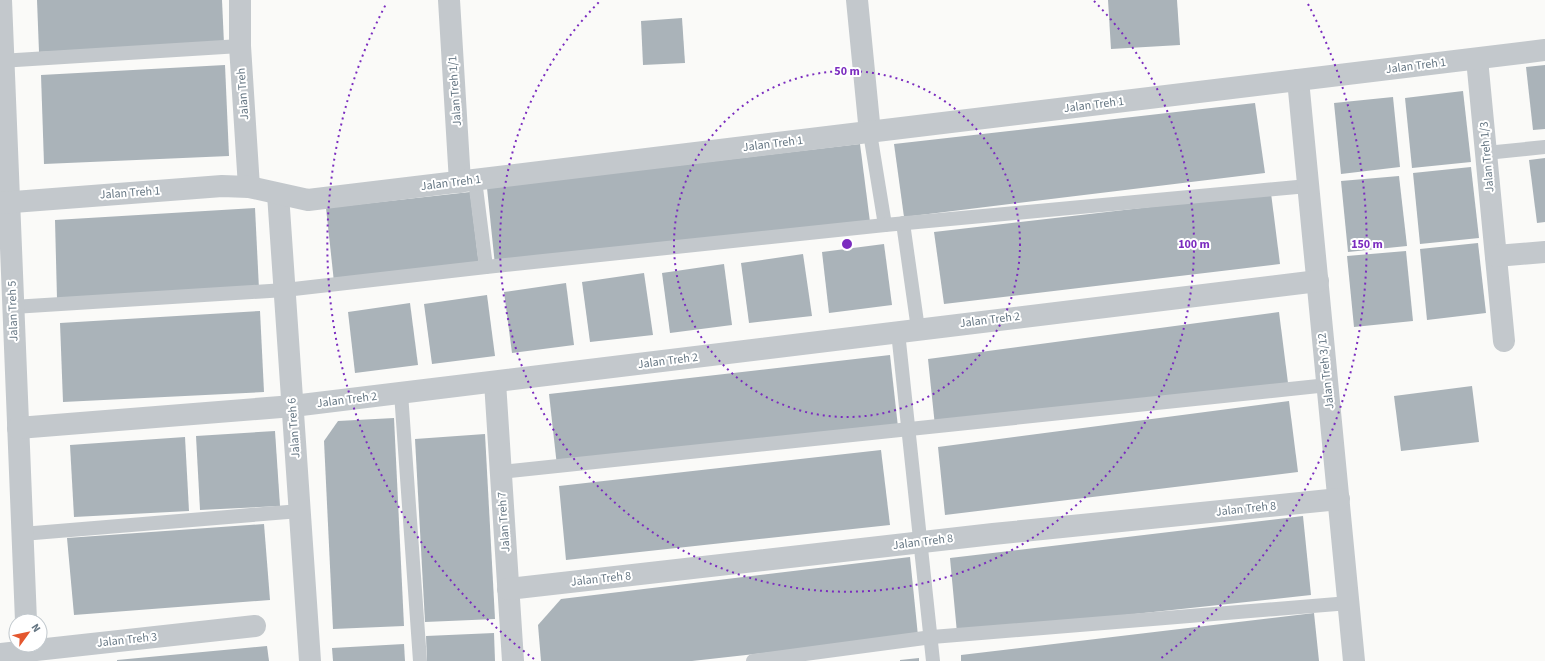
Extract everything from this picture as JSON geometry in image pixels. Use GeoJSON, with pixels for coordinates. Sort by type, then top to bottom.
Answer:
{"type":"FeatureCollection","features":[{"type":"Feature","properties":{"kind":"street","name":"Jalan Treh 5"},"geometry":{"type":"LineString","coordinates":[[0,0],[4,202],[13,308],[26,613]]}},
{"type":"Feature","properties":{"kind":"street","name":"Jalan Treh"},"geometry":{"type":"LineString","coordinates":[[240,0],[240,46],[249,187]]}},
{"type":"Feature","properties":{"kind":"street","name":"Jalan Treh 1/1"},"geometry":{"type":"LineString","coordinates":[[449,0],[468,181]]}},
{"type":"Feature","properties":{"kind":"street"},"geometry":{"type":"LineString","coordinates":[[856,0],[870,133]]}},
{"type":"Feature","properties":{"kind":"street","name":"Jalan Treh 1"},"geometry":{"type":"LineString","coordinates":[[4,202],[222,186],[249,187],[308,200],[1545,50]]}},
{"type":"Feature","properties":{"kind":"street","name":"Jalan Treh 1/3"},"geometry":{"type":"LineString","coordinates":[[1477,59],[1504,341]]}},
{"type":"Feature","properties":{"kind":"street","name":"Jalan Treh 3/12"},"geometry":{"type":"LineString","coordinates":[[1298,80],[1354,661]]}},
{"type":"Feature","properties":{"kind":"street","name":"Jalan Treh 6"},"geometry":{"type":"LineString","coordinates":[[278,194],[310,661]]}},
{"type":"Feature","properties":{"kind":"street"},"geometry":{"type":"LineString","coordinates":[[1496,256],[1545,252]]}},
{"type":"Feature","properties":{"kind":"street","name":"Jalan Treh 2"},"geometry":{"type":"LineString","coordinates":[[18,428],[293,406],[401,394],[1318,281]]}},
{"type":"Feature","properties":{"kind":"street","name":"Jalan Treh 7"},"geometry":{"type":"LineString","coordinates":[[495,382],[513,661]]}},
{"type":"Feature","properties":{"kind":"street","name":"Jalan Treh 8"},"geometry":{"type":"LineString","coordinates":[[508,589],[919,543],[1339,499]]}},
{"type":"Feature","properties":{"kind":"street","name":"Jalan Treh 3"},"geometry":{"type":"LineString","coordinates":[[48,646],[255,626]]}},
{"type":"Feature","properties":{"kind":"lane"},"geometry":{"type":"LineString","coordinates":[[2,61],[240,46]]}},
{"type":"Feature","properties":{"kind":"lane"},"geometry":{"type":"LineString","coordinates":[[870,133],[885,225]]}},
{"type":"Feature","properties":{"kind":"lane"},"geometry":{"type":"LineString","coordinates":[[1486,153],[1545,147]]}},
{"type":"Feature","properties":{"kind":"lane"},"geometry":{"type":"LineString","coordinates":[[468,181],[486,267]]}},
{"type":"Feature","properties":{"kind":"lane"},"geometry":{"type":"LineString","coordinates":[[13,308],[285,290],[486,267],[903,223],[1308,186]]}},
{"type":"Feature","properties":{"kind":"lane"},"geometry":{"type":"LineString","coordinates":[[903,223],[908,331],[907,429],[919,543],[934,661]]}},
{"type":"Feature","properties":{"kind":"lane"},"geometry":{"type":"LineString","coordinates":[[501,472],[1328,385]]}},
{"type":"Feature","properties":{"kind":"lane"},"geometry":{"type":"LineString","coordinates":[[401,394],[420,661]]}},
{"type":"Feature","properties":{"kind":"lane"},"geometry":{"type":"LineString","coordinates":[[22,534],[300,511]]}},
{"type":"Feature","properties":{"kind":"lane"},"geometry":{"type":"LineString","coordinates":[[753,661],[932,637],[1348,603]]}},
{"type":"Feature","properties":{"kind":"building"},"geometry":{"type":"Polygon","coordinates":[[[37,0],[222,0],[224,44],[39,52],[37,0]]]}},
{"type":"Feature","properties":{"kind":"building"},"geometry":{"type":"Polygon","coordinates":[[[1108,0],[1177,0],[1180,45],[1111,49],[1108,0]]]}},
{"type":"Feature","properties":{"kind":"building"},"geometry":{"type":"Polygon","coordinates":[[[682,18],[685,63],[643,65],[641,21],[682,18]]]}},
{"type":"Feature","properties":{"kind":"building"},"geometry":{"type":"Polygon","coordinates":[[[225,65],[229,156],[44,164],[41,75],[225,65]]]}},
{"type":"Feature","properties":{"kind":"building"},"geometry":{"type":"Polygon","coordinates":[[[1545,65],[1545,129],[1533,130],[1526,67],[1545,65]]]}},
{"type":"Feature","properties":{"kind":"building"},"geometry":{"type":"Polygon","coordinates":[[[1463,91],[1471,162],[1412,168],[1405,98],[1463,91]]]}},
{"type":"Feature","properties":{"kind":"building"},"geometry":{"type":"Polygon","coordinates":[[[1393,97],[1400,167],[1341,174],[1334,103],[1393,97]]]}},
{"type":"Feature","properties":{"kind":"building"},"geometry":{"type":"Polygon","coordinates":[[[1255,103],[1265,173],[904,217],[894,144],[1255,103]]]}},
{"type":"Feature","properties":{"kind":"building"},"geometry":{"type":"Polygon","coordinates":[[[860,144],[870,222],[495,265],[487,188],[860,144]]]}},
{"type":"Feature","properties":{"kind":"building"},"geometry":{"type":"Polygon","coordinates":[[[1545,158],[1545,222],[1537,223],[1529,160],[1545,158]]]}},
{"type":"Feature","properties":{"kind":"building"},"geometry":{"type":"Polygon","coordinates":[[[1471,167],[1479,238],[1420,244],[1413,173],[1471,167]]]}},
{"type":"Feature","properties":{"kind":"building"},"geometry":{"type":"Polygon","coordinates":[[[1399,176],[1407,246],[1348,252],[1341,181],[1399,176]]]}},
{"type":"Feature","properties":{"kind":"building"},"geometry":{"type":"Polygon","coordinates":[[[470,192],[479,265],[334,282],[326,208],[470,192]]]}},
{"type":"Feature","properties":{"kind":"building"},"geometry":{"type":"Polygon","coordinates":[[[1271,193],[1280,264],[944,304],[934,232],[1271,193]]]}},
{"type":"Feature","properties":{"kind":"building"},"geometry":{"type":"Polygon","coordinates":[[[255,208],[259,289],[57,299],[55,220],[255,208]]]}},
{"type":"Feature","properties":{"kind":"building"},"geometry":{"type":"Polygon","coordinates":[[[1478,243],[1486,313],[1427,320],[1420,249],[1478,243]]]}},
{"type":"Feature","properties":{"kind":"building"},"geometry":{"type":"Polygon","coordinates":[[[884,244],[892,305],[829,313],[822,252],[884,244]]]}},
{"type":"Feature","properties":{"kind":"building"},"geometry":{"type":"Polygon","coordinates":[[[1406,251],[1413,321],[1354,327],[1347,256],[1406,251]]]}},
{"type":"Feature","properties":{"kind":"building"},"geometry":{"type":"Polygon","coordinates":[[[803,254],[812,316],[749,323],[741,263],[803,254]]]}},
{"type":"Feature","properties":{"kind":"building"},"geometry":{"type":"Polygon","coordinates":[[[724,264],[732,325],[670,333],[662,273],[724,264]]]}},
{"type":"Feature","properties":{"kind":"building"},"geometry":{"type":"Polygon","coordinates":[[[644,273],[653,335],[590,342],[582,282],[644,273]]]}},
{"type":"Feature","properties":{"kind":"building"},"geometry":{"type":"Polygon","coordinates":[[[566,283],[574,345],[512,353],[504,292],[566,283]]]}},
{"type":"Feature","properties":{"kind":"building"},"geometry":{"type":"Polygon","coordinates":[[[487,295],[495,356],[432,364],[424,304],[487,295]]]}},
{"type":"Feature","properties":{"kind":"building"},"geometry":{"type":"Polygon","coordinates":[[[410,303],[418,365],[355,373],[348,312],[410,303]]]}},
{"type":"Feature","properties":{"kind":"building"},"geometry":{"type":"Polygon","coordinates":[[[260,311],[264,392],[63,402],[60,323],[260,311]]]}},
{"type":"Feature","properties":{"kind":"building"},"geometry":{"type":"Polygon","coordinates":[[[1279,312],[1288,383],[935,426],[928,359],[1279,312]]]}},
{"type":"Feature","properties":{"kind":"building"},"geometry":{"type":"Polygon","coordinates":[[[890,355],[898,427],[557,466],[549,394],[890,355]]]}},
{"type":"Feature","properties":{"kind":"building"},"geometry":{"type":"Polygon","coordinates":[[[1472,386],[1479,442],[1401,451],[1394,396],[1472,386]]]}},
{"type":"Feature","properties":{"kind":"building"},"geometry":{"type":"Polygon","coordinates":[[[1289,401],[1298,472],[945,515],[938,447],[1289,401]]]}},
{"type":"Feature","properties":{"kind":"building"},"geometry":{"type":"Polygon","coordinates":[[[394,418],[404,626],[333,629],[324,441],[338,421],[394,418]]]}},
{"type":"Feature","properties":{"kind":"building"},"geometry":{"type":"Polygon","coordinates":[[[275,431],[280,506],[200,510],[196,436],[275,431]]]}},
{"type":"Feature","properties":{"kind":"building"},"geometry":{"type":"Polygon","coordinates":[[[485,434],[495,619],[425,622],[415,439],[485,434]]]}},
{"type":"Feature","properties":{"kind":"building"},"geometry":{"type":"Polygon","coordinates":[[[185,437],[189,511],[74,517],[70,445],[185,437]]]}},
{"type":"Feature","properties":{"kind":"building"},"geometry":{"type":"Polygon","coordinates":[[[881,450],[890,525],[566,560],[559,486],[881,450]]]}},
{"type":"Feature","properties":{"kind":"building"},"geometry":{"type":"Polygon","coordinates":[[[1303,516],[1311,595],[957,633],[950,558],[1303,516]]]}},
{"type":"Feature","properties":{"kind":"building"},"geometry":{"type":"Polygon","coordinates":[[[264,524],[270,600],[74,615],[67,538],[264,524]]]}},
{"type":"Feature","properties":{"kind":"building"},"geometry":{"type":"Polygon","coordinates":[[[910,557],[918,636],[692,661],[541,661],[538,625],[561,599],[910,557]]]}},
{"type":"Feature","properties":{"kind":"building"},"geometry":{"type":"Polygon","coordinates":[[[1314,613],[1319,661],[961,661],[961,655],[1314,613]]]}},
{"type":"Feature","properties":{"kind":"building"},"geometry":{"type":"Polygon","coordinates":[[[494,633],[495,661],[427,661],[426,636],[494,633]]]}},
{"type":"Feature","properties":{"kind":"building"},"geometry":{"type":"Polygon","coordinates":[[[404,644],[405,661],[333,661],[332,648],[404,644]]]}},
{"type":"Feature","properties":{"kind":"building"},"geometry":{"type":"Polygon","coordinates":[[[267,646],[269,661],[117,661],[117,660],[267,646]]]}},
{"type":"Feature","properties":{"kind":"building"},"geometry":{"type":"Polygon","coordinates":[[[919,658],[919,661],[900,661],[900,660],[919,658]]]}}]}
